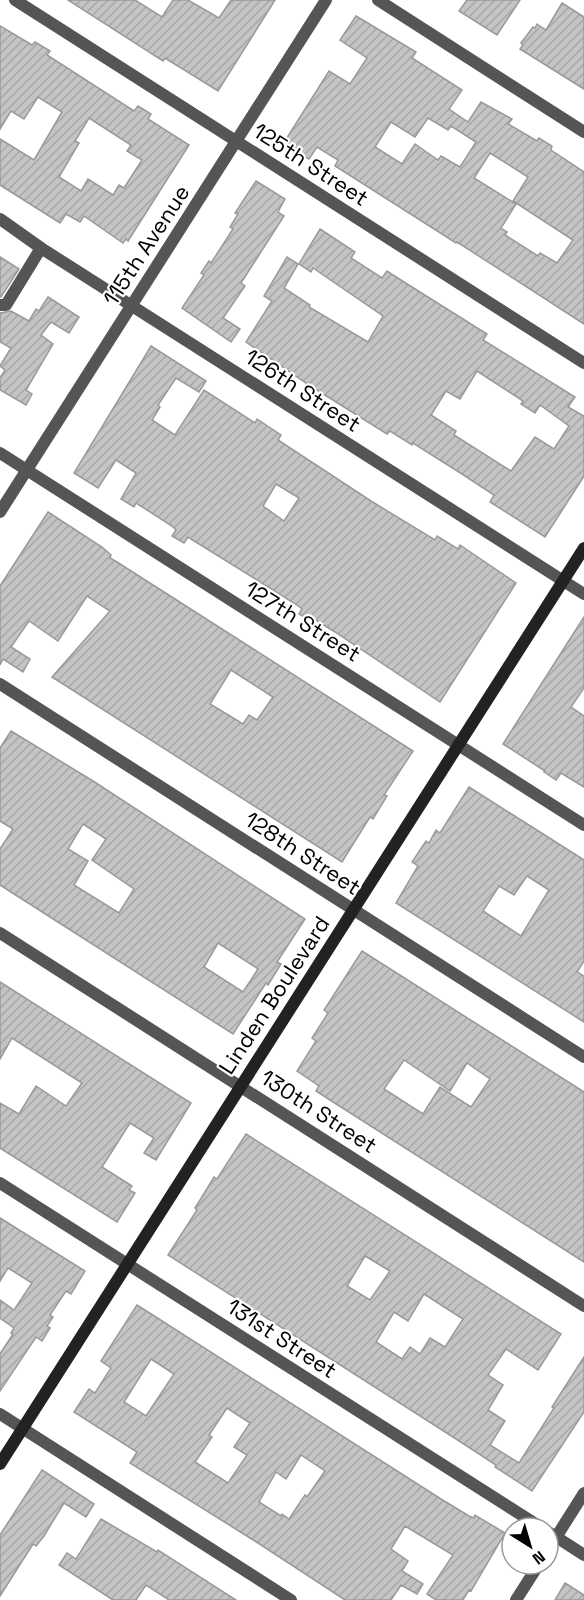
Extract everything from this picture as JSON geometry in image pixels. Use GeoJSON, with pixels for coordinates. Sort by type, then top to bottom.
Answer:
{"type":"FeatureCollection","features":[{"type":"Feature","properties":{"kind":"main road","name":"Linden Boulevard"},"geometry":{"type":"LineString","coordinates":[[0,1464],[584,548]]}},
{"type":"Feature","properties":{"kind":"street","name":"125th Street"},"geometry":{"type":"LineString","coordinates":[[15,0],[584,363]]}},
{"type":"Feature","properties":{"kind":"street","name":"115th Avenue"},"geometry":{"type":"LineString","coordinates":[[0,512],[327,0]]}},
{"type":"Feature","properties":{"kind":"street"},"geometry":{"type":"LineString","coordinates":[[378,0],[584,132]]}},
{"type":"Feature","properties":{"kind":"street","name":"126th Street"},"geometry":{"type":"LineString","coordinates":[[0,219],[41,248],[584,594]]}},
{"type":"Feature","properties":{"kind":"street"},"geometry":{"type":"LineString","coordinates":[[0,305],[6,305],[41,248]]}},
{"type":"Feature","properties":{"kind":"street","name":"127th Street"},"geometry":{"type":"LineString","coordinates":[[0,453],[584,825]]}},
{"type":"Feature","properties":{"kind":"street","name":"128th Street"},"geometry":{"type":"LineString","coordinates":[[0,684],[584,1057]]}},
{"type":"Feature","properties":{"kind":"street","name":"130th Street"},"geometry":{"type":"LineString","coordinates":[[0,933],[584,1306]]}},
{"type":"Feature","properties":{"kind":"street","name":"131st Street"},"geometry":{"type":"LineString","coordinates":[[0,1183],[523,1516]]}},
{"type":"Feature","properties":{"kind":"street"},"geometry":{"type":"LineString","coordinates":[[0,1414],[291,1600]]}},
{"type":"Feature","properties":{"kind":"street"},"geometry":{"type":"LineString","coordinates":[[560,1524],[584,1493]]}},
{"type":"Feature","properties":{"kind":"street"},"geometry":{"type":"LineString","coordinates":[[560,1539],[584,1555]]}},
{"type":"Feature","properties":{"kind":"street"},"geometry":{"type":"LineString","coordinates":[[516,1600],[531,1576]]}},
{"type":"Feature","properties":{"kind":"building"},"geometry":{"type":"Polygon","coordinates":[[[68,0],[135,0],[162,17],[173,0],[188,0],[219,18],[231,0],[275,0],[218,91],[165,58],[163,61],[68,0]]]}},
{"type":"Feature","properties":{"kind":"building"},"geometry":{"type":"Polygon","coordinates":[[[467,0],[520,0],[497,35],[459,11],[467,0]]]}},
{"type":"Feature","properties":{"kind":"building"},"geometry":{"type":"Polygon","coordinates":[[[562,3],[584,17],[584,89],[520,49],[523,45],[521,43],[537,24],[546,30],[562,3]]]}},
{"type":"Feature","properties":{"kind":"building"},"geometry":{"type":"Polygon","coordinates":[[[356,16],[416,52],[412,58],[462,90],[449,109],[468,122],[481,102],[512,119],[508,124],[537,141],[539,138],[552,146],[551,150],[584,172],[584,324],[335,166],[338,160],[317,147],[309,159],[283,144],[329,71],[350,84],[367,58],[340,40],[356,16]],[[428,118],[415,137],[391,122],[375,147],[402,164],[415,144],[438,160],[441,156],[460,167],[476,142],[451,126],[448,130],[428,118]],[[490,153],[474,178],[516,204],[501,228],[507,232],[505,235],[538,256],[540,253],[557,263],[573,240],[513,201],[528,177],[490,153]]]}},
{"type":"Feature","properties":{"kind":"building"},"geometry":{"type":"Polygon","coordinates":[[[0,26],[32,45],[35,42],[50,51],[47,55],[134,111],[138,106],[151,114],[148,119],[189,145],[128,241],[126,239],[123,243],[84,216],[80,222],[66,214],[60,223],[0,185],[0,139],[34,160],[62,112],[38,97],[24,119],[11,111],[0,129],[0,26]],[[89,118],[75,141],[79,143],[59,177],[81,191],[88,179],[113,195],[119,185],[124,188],[142,160],[127,151],[131,145],[89,118]]]}},
{"type":"Feature","properties":{"kind":"building"},"geometry":{"type":"Polygon","coordinates":[[[256,181],[285,199],[278,212],[284,216],[241,283],[245,286],[223,318],[240,329],[231,342],[182,308],[204,275],[201,273],[209,261],[211,263],[233,229],[230,227],[238,214],[235,213],[256,181]]]}},
{"type":"Feature","properties":{"kind":"building"},"geometry":{"type":"Polygon","coordinates":[[[320,229],[355,252],[351,258],[382,278],[387,271],[487,334],[483,340],[575,397],[568,407],[584,416],[584,476],[545,537],[490,502],[494,495],[462,474],[413,443],[412,445],[390,431],[387,434],[246,342],[272,301],[264,296],[287,257],[298,264],[284,288],[310,305],[309,307],[368,342],[383,316],[313,268],[311,272],[299,264],[320,229]],[[477,371],[460,399],[446,391],[431,415],[456,431],[454,435],[511,471],[535,437],[554,449],[569,426],[540,405],[535,413],[521,404],[523,401],[477,371]]]}},
{"type":"Feature","properties":{"kind":"building"},"geometry":{"type":"Polygon","coordinates":[[[0,257],[19,269],[1,297],[0,297],[0,257]]]}},
{"type":"Feature","properties":{"kind":"building"},"geometry":{"type":"Polygon","coordinates":[[[48,297],[79,317],[69,333],[51,322],[41,335],[53,344],[26,390],[32,394],[26,405],[0,390],[0,378],[5,370],[0,366],[11,348],[0,342],[0,313],[11,311],[29,321],[36,309],[39,311],[48,297]]]}},
{"type":"Feature","properties":{"kind":"building"},"geometry":{"type":"Polygon","coordinates":[[[151,346],[206,381],[199,392],[176,378],[158,405],[160,407],[152,420],[175,435],[204,390],[255,423],[257,419],[281,435],[278,440],[371,501],[435,540],[437,536],[458,549],[460,545],[516,583],[440,702],[311,617],[309,620],[299,614],[302,609],[297,605],[188,537],[184,543],[172,536],[176,530],[172,526],[136,503],[134,507],[121,499],[136,473],[116,460],[98,488],[74,473],[151,346]],[[276,484],[263,506],[284,521],[299,498],[276,484]]]}},
{"type":"Feature","properties":{"kind":"building"},"geometry":{"type":"Polygon","coordinates":[[[48,512],[102,547],[111,555],[110,558],[413,751],[384,795],[387,796],[373,819],[370,817],[342,862],[52,677],[110,611],[87,596],[58,641],[29,621],[11,647],[30,659],[23,672],[3,659],[0,665],[0,586],[48,512]],[[231,670],[210,704],[243,724],[249,715],[257,720],[273,697],[231,670]]]}},
{"type":"Feature","properties":{"kind":"building"},"geometry":{"type":"Polygon","coordinates":[[[584,617],[584,688],[571,707],[584,716],[584,787],[561,773],[556,780],[503,744],[584,617]]]}},
{"type":"Feature","properties":{"kind":"building"},"geometry":{"type":"Polygon","coordinates":[[[11,731],[93,781],[305,919],[277,962],[281,964],[268,985],[266,983],[233,1034],[0,885],[0,849],[13,829],[0,821],[0,748],[11,731]],[[83,824],[68,849],[88,861],[74,885],[119,913],[134,889],[92,860],[106,839],[83,824]],[[218,943],[204,967],[243,992],[258,969],[218,943]]]}},
{"type":"Feature","properties":{"kind":"building"},"geometry":{"type":"Polygon","coordinates":[[[469,787],[584,860],[584,961],[577,972],[584,976],[584,1022],[396,903],[418,866],[412,862],[426,841],[429,843],[436,830],[440,833],[469,787]],[[527,876],[514,895],[499,886],[483,911],[521,936],[549,890],[527,876]]]}},
{"type":"Feature","properties":{"kind":"building"},"geometry":{"type":"Polygon","coordinates":[[[362,951],[584,1092],[584,1262],[316,1091],[319,1086],[297,1071],[316,1041],[312,1038],[328,1013],[324,1010],[362,951]],[[404,1060],[384,1089],[423,1114],[440,1087],[471,1107],[490,1079],[467,1063],[450,1091],[404,1060]]]}},
{"type":"Feature","properties":{"kind":"building"},"geometry":{"type":"Polygon","coordinates":[[[0,982],[191,1103],[156,1160],[144,1153],[154,1138],[130,1123],[102,1167],[132,1186],[129,1190],[135,1193],[117,1222],[0,1148],[0,1103],[19,1114],[36,1086],[66,1106],[82,1083],[12,1038],[0,1059],[0,982]]]}},
{"type":"Feature","properties":{"kind":"building"},"geometry":{"type":"Polygon","coordinates":[[[246,1134],[561,1334],[538,1370],[506,1349],[488,1375],[503,1385],[488,1410],[505,1421],[490,1445],[519,1463],[584,1357],[584,1412],[532,1491],[453,1437],[168,1255],[197,1210],[195,1208],[214,1177],[217,1179],[246,1134]],[[365,1256],[347,1286],[370,1300],[390,1271],[365,1256]],[[424,1294],[408,1321],[394,1312],[376,1342],[402,1359],[410,1347],[420,1354],[430,1338],[445,1347],[463,1319],[424,1294]]]}},
{"type":"Feature","properties":{"kind":"building"},"geometry":{"type":"Polygon","coordinates":[[[0,1218],[85,1271],[71,1294],[66,1291],[50,1315],[53,1317],[47,1326],[50,1328],[42,1341],[36,1337],[0,1391],[0,1354],[13,1334],[11,1333],[14,1328],[0,1318],[0,1300],[14,1310],[32,1283],[8,1268],[0,1281],[0,1218]]]}},
{"type":"Feature","properties":{"kind":"building"},"geometry":{"type":"Polygon","coordinates":[[[137,1305],[441,1499],[469,1516],[474,1518],[475,1515],[500,1530],[500,1542],[471,1591],[469,1590],[463,1600],[436,1600],[427,1594],[453,1555],[405,1526],[391,1549],[408,1561],[402,1571],[423,1584],[417,1594],[401,1585],[391,1600],[345,1600],[130,1463],[137,1452],[74,1412],[89,1389],[95,1393],[111,1368],[101,1361],[137,1305]],[[151,1359],[124,1402],[146,1416],[174,1374],[151,1359]],[[227,1408],[209,1435],[212,1437],[195,1462],[228,1483],[247,1455],[234,1447],[250,1423],[227,1408]],[[301,1455],[286,1479],[276,1472],[259,1502],[289,1519],[325,1471],[301,1455]]]}},
{"type":"Feature","properties":{"kind":"building"},"geometry":{"type":"Polygon","coordinates":[[[42,1470],[94,1504],[86,1517],[64,1503],[44,1536],[36,1546],[33,1544],[0,1596],[0,1535],[42,1470]]]}},
{"type":"Feature","properties":{"kind":"building"},"geometry":{"type":"Polygon","coordinates":[[[101,1519],[157,1552],[158,1550],[236,1600],[169,1600],[146,1585],[136,1600],[113,1600],[59,1565],[67,1553],[76,1559],[101,1519]]]}},
{"type":"Feature","properties":{"kind":"building"},"geometry":{"type":"Polygon","coordinates":[[[565,1583],[584,1595],[584,1600],[555,1600],[565,1583]]]}}]}
